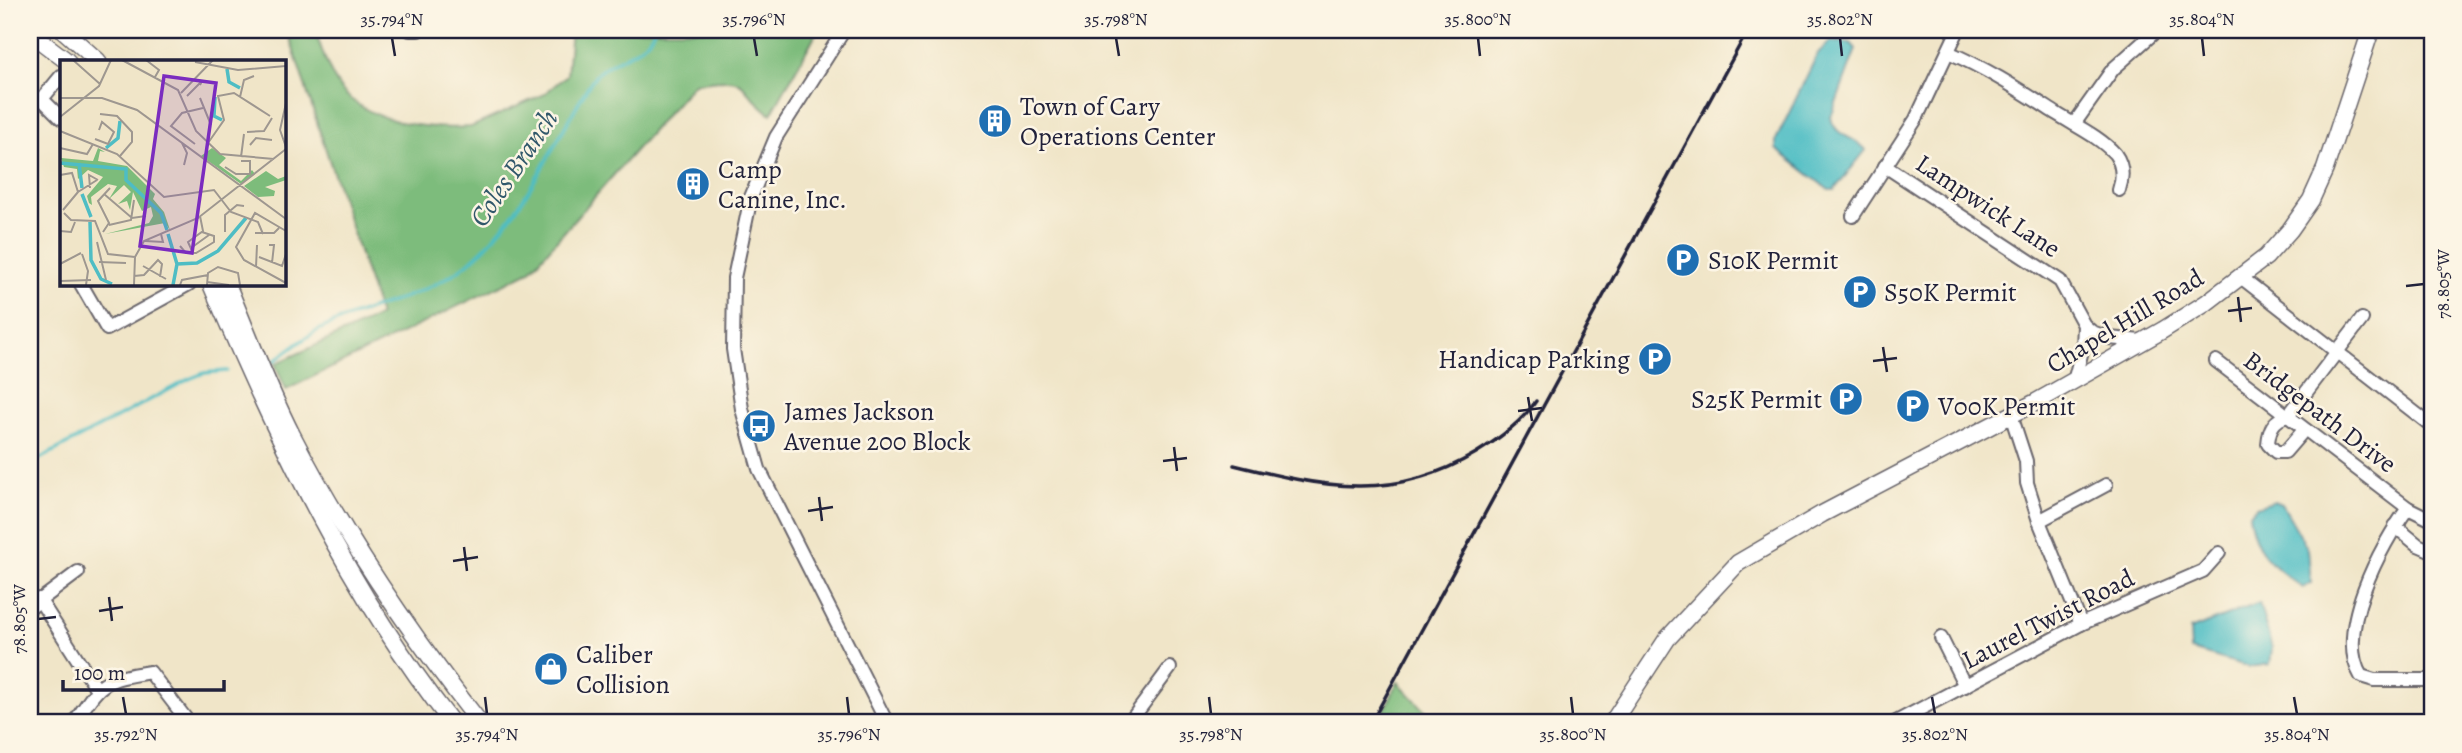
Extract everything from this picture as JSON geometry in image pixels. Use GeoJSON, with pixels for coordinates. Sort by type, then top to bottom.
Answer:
{"type":"FeatureCollection","features":[{"type":"Feature","properties":{"kind":"main road"},"geometry":{"type":"LineString","coordinates":[[63,30],[97,60]]}},
{"type":"Feature","properties":{"kind":"main road","name":"Chapel Hill Road"},"geometry":{"type":"LineString","coordinates":[[1612,723],[1667,639],[1738,564],[1835,508],[2074,381],[2206,303],[2242,278],[2290,230],[2311,200],[2325,169],[2371,30]]}},
{"type":"Feature","properties":{"kind":"main road"},"geometry":{"type":"LineString","coordinates":[[30,33],[66,60]]}},
{"type":"Feature","properties":{"kind":"main road"},"geometry":{"type":"LineString","coordinates":[[211,285],[284,450],[329,537],[401,655],[452,723]]}},
{"type":"Feature","properties":{"kind":"main road"},"geometry":{"type":"LineString","coordinates":[[227,285],[290,432],[328,503],[396,610],[480,723]]}},
{"type":"Feature","properties":{"kind":"street"},"geometry":{"type":"LineString","coordinates":[[410,30],[418,30]]}},
{"type":"Feature","properties":{"kind":"street"},"geometry":{"type":"LineString","coordinates":[[844,30],[776,137],[751,197],[735,268],[733,349],[742,409],[759,469],[887,723]]}},
{"type":"Feature","properties":{"kind":"street"},"geometry":{"type":"LineString","coordinates":[[1853,216],[1916,119],[1958,30]]}},
{"type":"Feature","properties":{"kind":"street"},"geometry":{"type":"LineString","coordinates":[[2074,124],[2113,69],[2157,30]]}},
{"type":"Feature","properties":{"kind":"street"},"geometry":{"type":"LineString","coordinates":[[75,60],[86,48]]}},
{"type":"Feature","properties":{"kind":"street"},"geometry":{"type":"LineString","coordinates":[[1948,52],[1999,75],[2074,124],[2116,156],[2123,177],[2119,190]]}},
{"type":"Feature","properties":{"kind":"street"},"geometry":{"type":"LineString","coordinates":[[60,77],[42,99],[60,117]]}},
{"type":"Feature","properties":{"kind":"street","name":"Lampwick Lane"},"geometry":{"type":"LineString","coordinates":[[1885,166],[2050,273],[2060,281],[2084,325]]}},
{"type":"Feature","properties":{"kind":"street"},"geometry":{"type":"LineString","coordinates":[[2242,278],[2432,426]]}},
{"type":"Feature","properties":{"kind":"street"},"geometry":{"type":"LineString","coordinates":[[83,285],[107,329],[187,285]]}},
{"type":"Feature","properties":{"kind":"street"},"geometry":{"type":"LineString","coordinates":[[2304,429],[2285,452],[2272,448],[2268,443],[2269,432],[2276,420],[2288,416],[2362,318]]}},
{"type":"Feature","properties":{"kind":"street"},"geometry":{"type":"LineString","coordinates":[[2074,381],[2083,347],[2084,325],[2109,338],[2141,341]]}},
{"type":"Feature","properties":{"kind":"street","name":"Bridgepath Drive"},"geometry":{"type":"LineString","coordinates":[[2216,361],[2408,508],[2432,520]]}},
{"type":"Feature","properties":{"kind":"street"},"geometry":{"type":"LineString","coordinates":[[2011,415],[2026,461],[2026,483],[2081,624]]}},
{"type":"Feature","properties":{"kind":"street"},"geometry":{"type":"LineString","coordinates":[[2039,521],[2106,485]]}},
{"type":"Feature","properties":{"kind":"street"},"geometry":{"type":"LineString","coordinates":[[2408,508],[2373,564],[2361,597],[2356,626],[2356,667],[2361,676],[2374,680],[2432,680]]}},
{"type":"Feature","properties":{"kind":"street"},"geometry":{"type":"LineString","coordinates":[[2395,526],[2418,545],[2432,551]]}},
{"type":"Feature","properties":{"kind":"street","name":"Laurel Twist Road"},"geometry":{"type":"LineString","coordinates":[[1894,723],[2081,624],[2203,571],[2219,553]]}},
{"type":"Feature","properties":{"kind":"street"},"geometry":{"type":"LineString","coordinates":[[78,572],[35,603],[96,688]]}},
{"type":"Feature","properties":{"kind":"street"},"geometry":{"type":"LineString","coordinates":[[1941,638],[1965,686]]}},
{"type":"Feature","properties":{"kind":"street"},"geometry":{"type":"LineString","coordinates":[[1129,723],[1170,668]]}},
{"type":"Feature","properties":{"kind":"street"},"geometry":{"type":"LineString","coordinates":[[76,722],[96,688],[125,676],[150,672],[189,723]]}},
{"type":"Feature","properties":{"kind":"green space"},"geometry":{"type":"Polygon","coordinates":[[[287,30],[315,30],[337,83],[353,101],[367,110],[401,122],[455,128],[471,127],[543,95],[567,75],[571,30],[818,30],[771,114],[735,81],[694,83],[530,271],[286,390],[275,364],[380,316],[287,30]]]}},
{"type":"Feature","properties":{"kind":"green space"},"geometry":{"type":"Polygon","coordinates":[[[1398,682],[1437,723],[1378,723],[1398,682]]]}},
{"type":"Feature","properties":{"kind":"water"},"geometry":{"type":"Polygon","coordinates":[[[1831,41],[1851,43],[1856,49],[1831,117],[1833,124],[1841,133],[1866,150],[1834,190],[1829,190],[1776,149],[1776,140],[1818,53],[1831,41]]]}},
{"type":"Feature","properties":{"kind":"water"},"geometry":{"type":"Polygon","coordinates":[[[2275,501],[2282,504],[2308,549],[2311,583],[2303,588],[2267,558],[2252,529],[2249,515],[2256,507],[2275,501]]]}},
{"type":"Feature","properties":{"kind":"water"},"geometry":{"type":"Polygon","coordinates":[[[2259,603],[2272,648],[2270,664],[2250,667],[2191,650],[2190,630],[2259,603]]]}},
{"type":"Feature","properties":{"kind":"waterway","name":"Coles Branch"},"geometry":{"type":"LineString","coordinates":[[274,361],[320,329],[436,284],[468,263],[488,244],[522,201],[597,74],[641,46],[654,30]]}},
{"type":"Feature","properties":{"kind":"waterway","name":"Coles Branch"},"geometry":{"type":"LineString","coordinates":[[30,464],[189,379],[204,373],[227,371]]}},
{"type":"Feature","properties":{"kind":"railway"},"geometry":{"type":"LineString","coordinates":[[1371,723],[1748,30]]}},
{"type":"Feature","properties":{"kind":"railway"},"geometry":{"type":"LineString","coordinates":[[1234,465],[1328,484],[1386,485],[1416,479],[1445,469],[1485,448],[1516,423],[1536,401]]}},
{"type":"Feature","properties":{"kind":"place","name":"Town of Cary Operations Center"},"geometry":{"type":"Point","coordinates":[995,121]}},
{"type":"Feature","properties":{"kind":"place","name":"Camp Canine, Inc."},"geometry":{"type":"Point","coordinates":[693,184]}},
{"type":"Feature","properties":{"kind":"place","name":"S10K Permit"},"geometry":{"type":"Point","coordinates":[1683,260]}},
{"type":"Feature","properties":{"kind":"place","name":"S50K Permit"},"geometry":{"type":"Point","coordinates":[1860,292]}},
{"type":"Feature","properties":{"kind":"place","name":"Handicap Parking"},"geometry":{"type":"Point","coordinates":[1655,359]}},
{"type":"Feature","properties":{"kind":"place","name":"S25K Permit"},"geometry":{"type":"Point","coordinates":[1846,399]}},
{"type":"Feature","properties":{"kind":"place","name":"V00K Permit"},"geometry":{"type":"Point","coordinates":[1913,406]}},
{"type":"Feature","properties":{"kind":"place","name":"James Jackson Avenue 200 Block"},"geometry":{"type":"Point","coordinates":[759,426]}},
{"type":"Feature","properties":{"kind":"place","name":"Caliber Collision"},"geometry":{"type":"Point","coordinates":[551,669]}}]}
